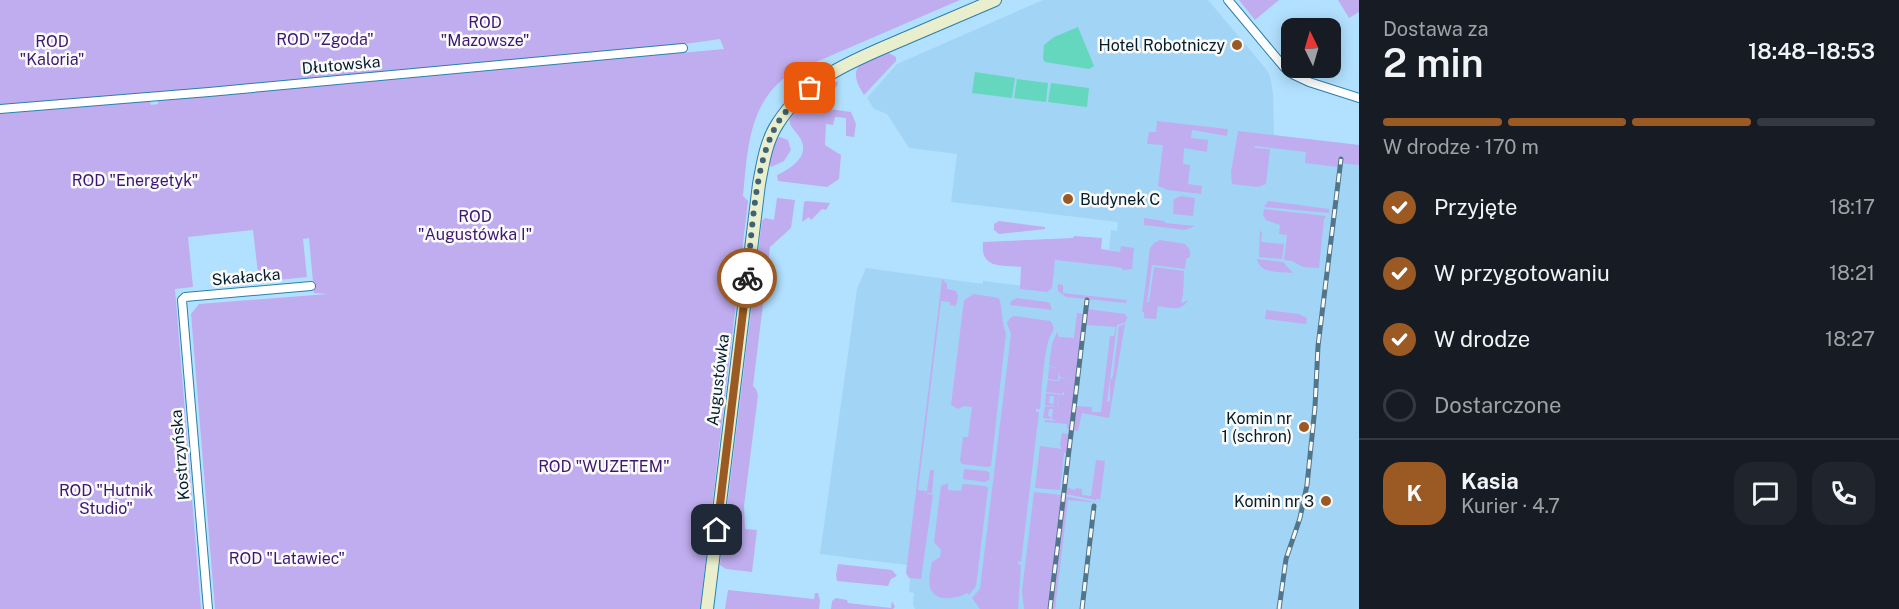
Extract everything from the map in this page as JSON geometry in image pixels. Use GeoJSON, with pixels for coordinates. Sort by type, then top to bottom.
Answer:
{"type":"FeatureCollection","features":[{"type":"Feature","properties":{"kind":"street","name":"Augustówka"},"geometry":{"type":"LineString","coordinates":[[707,609],[759,183],[772,133],[788,110],[821,79],[862,57],[995,0]]}},
{"type":"Feature","properties":{"kind":"street"},"geometry":{"type":"LineString","coordinates":[[1228,0],[1284,67],[1294,75],[1359,99]]}},
{"type":"Feature","properties":{"kind":"street","name":"Dłutowska"},"geometry":{"type":"LineString","coordinates":[[0,109],[210,93],[683,48]]}},
{"type":"Feature","properties":{"kind":"street","name":"Skałacka"},"geometry":{"type":"LineString","coordinates":[[183,298],[312,286]]}},
{"type":"Feature","properties":{"kind":"street","name":"Kostrzyńska"},"geometry":{"type":"LineString","coordinates":[[183,298],[208,609]]}},
{"type":"Feature","properties":{"kind":"shaded area"},"geometry":{"type":"Polygon","coordinates":[[[1043,0],[1208,0],[1270,76],[1273,93],[1274,135],[1359,145],[1359,609],[915,609],[914,593],[909,592],[910,579],[906,573],[907,565],[820,554],[857,289],[866,268],[983,284],[983,281],[1049,289],[1055,260],[1116,267],[1117,251],[1109,250],[1111,230],[1117,231],[1118,222],[951,202],[957,154],[909,148],[887,114],[874,109],[867,98],[897,64],[1043,0]]]}},
{"type":"Feature","properties":{"kind":"shaded area"},"geometry":{"type":"Polygon","coordinates":[[[1078,27],[1094,66],[1089,69],[1045,62],[1043,59],[1044,45],[1054,37],[1078,27]]]}},
{"type":"Feature","properties":{"kind":"shaded area"},"geometry":{"type":"Polygon","coordinates":[[[975,72],[1015,78],[1012,98],[972,93],[975,72]]]}},
{"type":"Feature","properties":{"kind":"shaded area"},"geometry":{"type":"Polygon","coordinates":[[[1017,79],[1048,83],[1046,102],[1014,98],[1017,79]]]}},
{"type":"Feature","properties":{"kind":"shaded area"},"geometry":{"type":"Polygon","coordinates":[[[1051,83],[1089,88],[1087,107],[1048,102],[1051,83]]]}},
{"type":"Feature","properties":{"kind":"green space"},"geometry":{"type":"Polygon","coordinates":[[[0,0],[960,0],[793,72],[778,83],[759,111],[749,143],[743,196],[748,201],[700,609],[215,609],[191,314],[199,304],[328,294],[314,293],[309,238],[303,239],[307,277],[259,282],[253,230],[188,237],[193,287],[175,289],[201,609],[0,609],[0,114],[150,101],[151,105],[158,104],[158,101],[724,49],[720,39],[678,45],[217,88],[0,105],[0,0]]]}},
{"type":"Feature","properties":{"kind":"green space"},"geometry":{"type":"Polygon","coordinates":[[[1239,0],[1279,0],[1255,20],[1239,0]]]}},
{"type":"Feature","properties":{"kind":"green space"},"geometry":{"type":"Polygon","coordinates":[[[1338,0],[1359,0],[1359,12],[1349,18],[1338,0]]]}},
{"type":"Feature","properties":{"kind":"green space"},"geometry":{"type":"Polygon","coordinates":[[[887,52],[896,57],[896,61],[864,95],[856,77],[856,71],[859,66],[887,52]]]}},
{"type":"Feature","properties":{"kind":"green space"},"geometry":{"type":"Polygon","coordinates":[[[832,81],[838,84],[822,97],[823,108],[851,112],[856,124],[854,137],[846,136],[846,118],[835,117],[833,125],[826,124],[825,145],[841,155],[839,179],[827,187],[778,181],[777,175],[799,160],[802,154],[802,142],[789,118],[814,91],[832,81]]]}},
{"type":"Feature","properties":{"kind":"green space"},"geometry":{"type":"Polygon","coordinates":[[[1157,121],[1228,129],[1227,136],[1192,130],[1191,138],[1208,140],[1207,152],[1184,148],[1183,164],[1190,165],[1188,184],[1202,186],[1201,194],[1168,190],[1158,186],[1163,145],[1147,144],[1149,132],[1156,132],[1157,121]]]}},
{"type":"Feature","properties":{"kind":"green space"},"geometry":{"type":"Polygon","coordinates":[[[1238,131],[1359,145],[1359,165],[1339,163],[1338,167],[1305,163],[1306,152],[1255,146],[1255,148],[1270,149],[1266,184],[1258,187],[1232,184],[1231,172],[1238,131]]]}},
{"type":"Feature","properties":{"kind":"green space"},"geometry":{"type":"Polygon","coordinates":[[[777,138],[788,140],[791,150],[784,161],[771,167],[769,162],[777,138]]]}},
{"type":"Feature","properties":{"kind":"green space"},"geometry":{"type":"Polygon","coordinates":[[[1181,196],[1195,198],[1193,216],[1173,214],[1174,199],[1181,196]]]}},
{"type":"Feature","properties":{"kind":"green space"},"geometry":{"type":"Polygon","coordinates":[[[777,198],[795,200],[791,228],[770,247],[753,386],[758,395],[744,506],[745,529],[757,530],[752,572],[726,569],[720,565],[762,221],[765,218],[774,220],[777,198]]]}},
{"type":"Feature","properties":{"kind":"green space"},"geometry":{"type":"Polygon","coordinates":[[[806,201],[830,203],[826,210],[822,209],[811,220],[809,217],[802,222],[806,201]]]}},
{"type":"Feature","properties":{"kind":"green space"},"geometry":{"type":"Polygon","coordinates":[[[1268,201],[1329,209],[1329,213],[1264,207],[1268,201]]]}},
{"type":"Feature","properties":{"kind":"green space"},"geometry":{"type":"Polygon","coordinates":[[[1264,209],[1326,216],[1319,268],[1303,267],[1292,261],[1284,260],[1287,235],[1279,234],[1280,225],[1266,220],[1263,215],[1264,209]]]}},
{"type":"Feature","properties":{"kind":"green space"},"geometry":{"type":"Polygon","coordinates":[[[1144,218],[1195,226],[1185,230],[1144,225],[1144,218]]]}},
{"type":"Feature","properties":{"kind":"green space"},"geometry":{"type":"Polygon","coordinates":[[[999,221],[1045,227],[1045,229],[999,234],[994,230],[994,224],[999,221]]]}},
{"type":"Feature","properties":{"kind":"green space"},"geometry":{"type":"Polygon","coordinates":[[[1260,231],[1262,232],[1261,242],[1284,244],[1282,259],[1259,257],[1260,231]]]}},
{"type":"Feature","properties":{"kind":"green space"},"geometry":{"type":"Polygon","coordinates":[[[1074,236],[1102,238],[1101,249],[1120,252],[1121,246],[1134,248],[1132,269],[1122,270],[1116,267],[1055,260],[1052,288],[1047,292],[1020,289],[1021,267],[993,264],[988,261],[983,251],[983,242],[1073,238],[1074,236]]]}},
{"type":"Feature","properties":{"kind":"green space"},"geometry":{"type":"Polygon","coordinates":[[[1160,240],[1185,244],[1190,250],[1190,257],[1186,259],[1185,269],[1152,265],[1147,302],[1149,302],[1154,267],[1184,271],[1181,301],[1182,303],[1188,300],[1179,308],[1158,306],[1156,319],[1144,318],[1144,312],[1142,312],[1150,248],[1160,240]]]}},
{"type":"Feature","properties":{"kind":"green space"},"geometry":{"type":"Polygon","coordinates":[[[1257,259],[1283,262],[1293,273],[1266,270],[1262,268],[1257,259]]]}},
{"type":"Feature","properties":{"kind":"green space"},"geometry":{"type":"Polygon","coordinates":[[[942,279],[947,284],[947,289],[956,291],[958,296],[956,306],[950,305],[950,302],[941,301],[918,490],[927,491],[930,470],[934,470],[932,493],[926,493],[933,495],[921,579],[909,578],[906,573],[942,279]]]}},
{"type":"Feature","properties":{"kind":"green space"},"geometry":{"type":"Polygon","coordinates":[[[1058,284],[1063,285],[1063,293],[1127,300],[1126,303],[1066,297],[1058,291],[1058,284]]]}},
{"type":"Feature","properties":{"kind":"green space"},"geometry":{"type":"Polygon","coordinates":[[[974,294],[999,298],[1006,333],[991,466],[987,467],[962,464],[960,461],[963,437],[968,437],[972,407],[964,406],[958,409],[951,405],[964,300],[974,294]]]}},
{"type":"Feature","properties":{"kind":"green space"},"geometry":{"type":"Polygon","coordinates":[[[1017,298],[1050,303],[1052,310],[1010,305],[1011,301],[1017,298]]]}},
{"type":"Feature","properties":{"kind":"green space"},"geometry":{"type":"Polygon","coordinates":[[[1087,309],[1125,314],[1128,319],[1117,325],[1107,402],[1110,401],[1110,380],[1113,376],[1119,326],[1125,324],[1109,418],[1082,413],[1078,431],[1073,430],[1076,406],[1092,407],[1092,412],[1101,412],[1110,336],[1114,336],[1116,327],[1086,325],[1087,309]]]}},
{"type":"Feature","properties":{"kind":"green space"},"geometry":{"type":"Polygon","coordinates":[[[1266,310],[1299,314],[1307,318],[1306,324],[1265,319],[1266,310]]]}},
{"type":"Feature","properties":{"kind":"green space"},"geometry":{"type":"Polygon","coordinates":[[[1077,313],[1083,314],[1070,430],[1067,424],[1045,422],[1045,420],[1056,421],[1052,419],[1053,409],[1049,409],[1048,416],[1051,419],[1043,418],[1045,406],[1057,407],[1053,406],[1054,396],[1050,396],[1049,403],[1053,404],[1052,406],[1045,405],[1046,393],[1064,395],[1064,391],[1062,394],[1046,392],[1048,380],[1059,381],[1060,378],[1068,379],[1060,377],[1059,372],[1058,380],[1048,379],[1049,367],[1059,368],[1049,366],[1052,344],[1057,332],[1059,337],[1074,338],[1077,313]]]}},
{"type":"Feature","properties":{"kind":"green space"},"geometry":{"type":"Polygon","coordinates":[[[1014,316],[1050,321],[1053,329],[1045,358],[1040,409],[1036,409],[1036,412],[1039,412],[1021,562],[1018,561],[1021,565],[1018,609],[980,609],[972,598],[980,589],[1011,334],[1007,323],[1014,316]]]}},
{"type":"Feature","properties":{"kind":"green space"},"geometry":{"type":"Polygon","coordinates":[[[1062,433],[1069,434],[1067,453],[1064,453],[1060,490],[1035,488],[1040,446],[1062,449],[1060,446],[1062,433]]]}},
{"type":"Feature","properties":{"kind":"green space"},"geometry":{"type":"Polygon","coordinates":[[[1096,460],[1105,461],[1100,501],[1098,498],[1096,500],[1065,494],[1066,487],[1075,490],[1076,488],[1082,489],[1082,495],[1091,496],[1096,460]]]}},
{"type":"Feature","properties":{"kind":"green space"},"geometry":{"type":"Polygon","coordinates":[[[964,469],[986,471],[990,473],[989,480],[985,482],[963,479],[964,469]]]}},
{"type":"Feature","properties":{"kind":"green space"},"geometry":{"type":"Polygon","coordinates":[[[948,483],[948,490],[961,491],[962,485],[965,484],[988,488],[976,586],[969,595],[967,593],[958,597],[941,598],[932,592],[929,581],[932,562],[940,557],[941,550],[934,542],[941,486],[948,483]]]}},
{"type":"Feature","properties":{"kind":"green space"},"geometry":{"type":"Polygon","coordinates":[[[1034,492],[1062,495],[1048,609],[1024,609],[1022,591],[1034,492]]]}},
{"type":"Feature","properties":{"kind":"green space"},"geometry":{"type":"Polygon","coordinates":[[[1064,496],[1100,503],[1068,500],[1055,609],[1051,609],[1064,496]]]}},
{"type":"Feature","properties":{"kind":"green space"},"geometry":{"type":"Polygon","coordinates":[[[838,564],[892,570],[897,576],[891,579],[888,586],[837,581],[838,564]]]}},
{"type":"Feature","properties":{"kind":"green space"},"geometry":{"type":"Polygon","coordinates":[[[728,590],[814,599],[815,593],[818,593],[819,609],[725,609],[728,590]]]}},
{"type":"Feature","properties":{"kind":"green space"},"geometry":{"type":"Polygon","coordinates":[[[836,598],[847,600],[848,603],[891,608],[892,601],[895,607],[893,609],[831,609],[832,601],[836,598]]]}},
{"type":"Feature","properties":{"kind":"railway"},"geometry":{"type":"LineString","coordinates":[[1279,609],[1286,559],[1300,518],[1307,485],[1315,407],[1318,346],[1341,159]]}},
{"type":"Feature","properties":{"kind":"railway"},"geometry":{"type":"LineString","coordinates":[[1050,609],[1087,300]]}},
{"type":"Feature","properties":{"kind":"railway"},"geometry":{"type":"LineString","coordinates":[[1082,609],[1094,506]]}},
{"type":"Feature","properties":{"kind":"way so far"},"geometry":{"type":"LineString","coordinates":[[747,278],[759,183],[767,146],[778,122],[799,97],[810,88]]}},
{"type":"Feature","properties":{"kind":"place","name":"Hotel Robotniczy"},"geometry":{"type":"Point","coordinates":[1237,45]}},
{"type":"Feature","properties":{"kind":"place","name":"Budynek C"},"geometry":{"type":"Point","coordinates":[1068,199]}},
{"type":"Feature","properties":{"kind":"place","name":"Komin nr 1 (schron)"},"geometry":{"type":"Point","coordinates":[1304,427]}},
{"type":"Feature","properties":{"kind":"place","name":"Komin nr 3"},"geometry":{"type":"Point","coordinates":[1326,501]}},
{"type":"Feature","properties":{"kind":"route"},"geometry":{"type":"LineString","coordinates":[[717,530],[747,278]]}},
{"type":"Feature","properties":{"kind":"park label","name":"ROD \"Mazowsze\""},"geometry":{"type":"Point","coordinates":[485,31]}},
{"type":"Feature","properties":{"kind":"park label","name":"ROD \"Zgoda\""},"geometry":{"type":"Point","coordinates":[325,39]}},
{"type":"Feature","properties":{"kind":"park label","name":"ROD \"Kaloria\""},"geometry":{"type":"Point","coordinates":[52,50]}},
{"type":"Feature","properties":{"kind":"park label","name":"ROD \"Energetyk\""},"geometry":{"type":"Point","coordinates":[135,180]}},
{"type":"Feature","properties":{"kind":"park label","name":"ROD \"Augustówka I\""},"geometry":{"type":"Point","coordinates":[475,225]}},
{"type":"Feature","properties":{"kind":"park label","name":"ROD \"WUZETEM\""},"geometry":{"type":"Point","coordinates":[604,466]}},
{"type":"Feature","properties":{"kind":"park label","name":"ROD \"Hutnik Studio\""},"geometry":{"type":"Point","coordinates":[106,499]}},
{"type":"Feature","properties":{"kind":"park label","name":"ROD \"Latawiec\""},"geometry":{"type":"Point","coordinates":[287,558]}}]}
